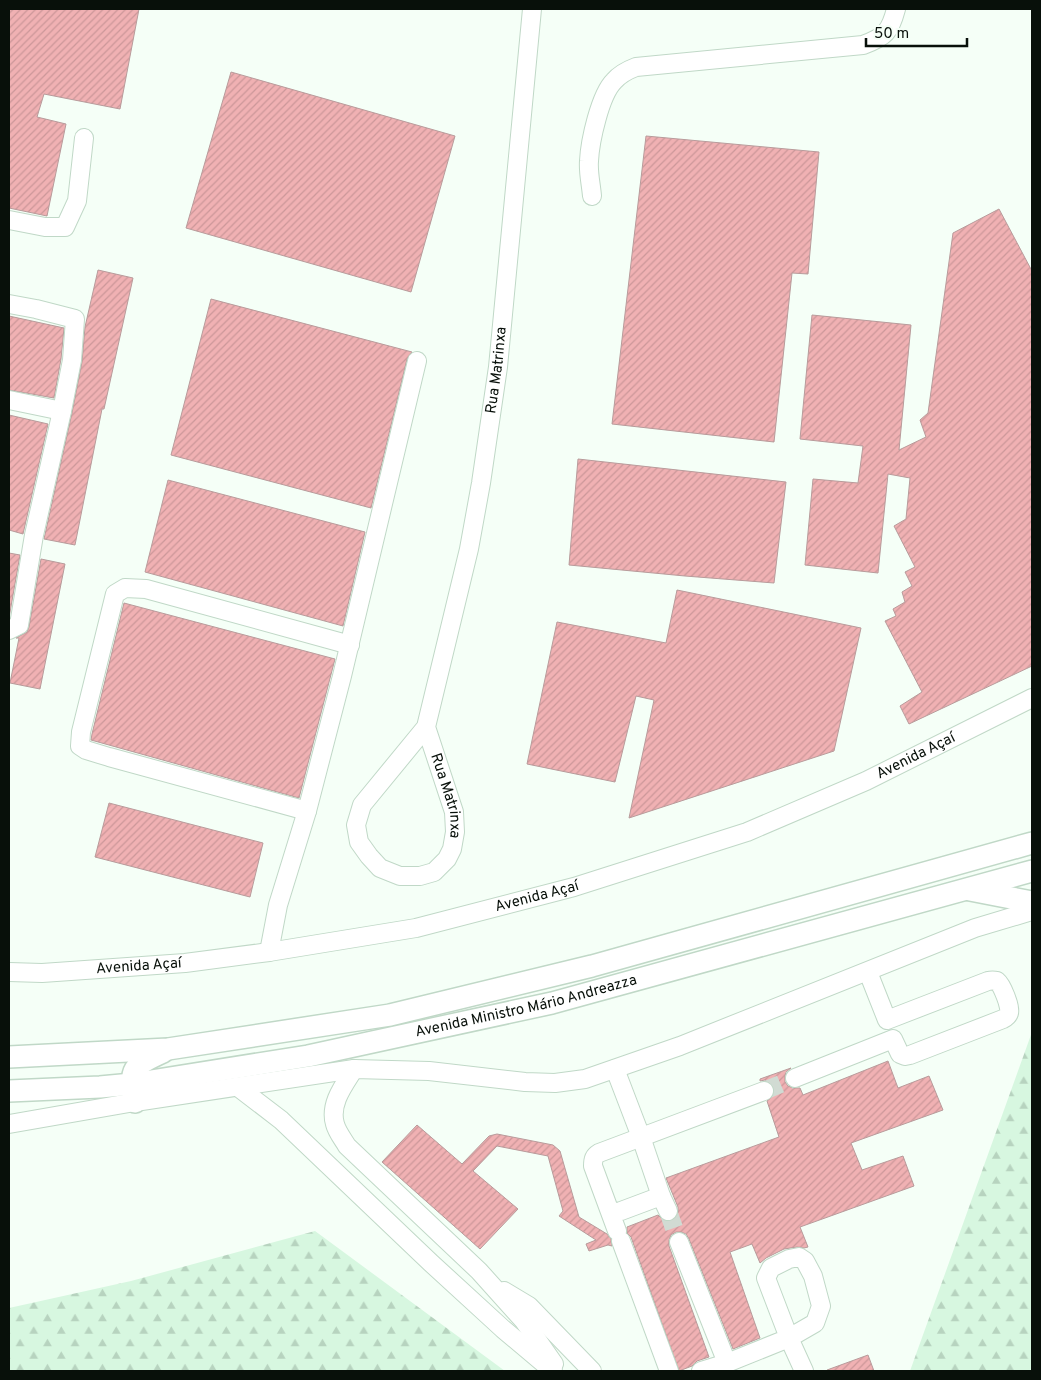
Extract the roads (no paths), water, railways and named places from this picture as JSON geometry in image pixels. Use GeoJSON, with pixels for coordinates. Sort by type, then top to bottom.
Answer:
{"type":"FeatureCollection","features":[{"type":"Feature","properties":{"kind":"main road","name":"Avenida Ministro Mário Andreazza"},"geometry":{"type":"LineString","coordinates":[[9,1057],[168,1049],[390,1015],[592,966],[1032,843]]}},
{"type":"Feature","properties":{"kind":"main road","name":"Avenida Ministro Mário Andreazza"},"geometry":{"type":"LineString","coordinates":[[9,1091],[100,1087],[133,1093],[308,1056],[552,1003],[1032,871]]}},
{"type":"Feature","properties":{"kind":"main road"},"geometry":{"type":"LineString","coordinates":[[965,890],[1032,902]]}},
{"type":"Feature","properties":{"kind":"main road"},"geometry":{"type":"LineString","coordinates":[[133,1093],[133,1073],[137,1066],[168,1049]]}},
{"type":"Feature","properties":{"kind":"street","name":"Rua Matrinxa"},"geometry":{"type":"LineString","coordinates":[[426,727],[454,812],[455,832],[452,849],[447,859],[434,872],[420,876],[400,876],[380,868],[369,856],[359,842],[356,825],[362,806],[426,727],[469,550],[481,484],[498,367],[532,9]]}},
{"type":"Feature","properties":{"kind":"street"},"geometry":{"type":"LineString","coordinates":[[592,196],[588,163],[592,135],[605,95],[613,82],[625,71],[636,67],[863,45],[878,39],[887,31],[896,9]]}},
{"type":"Feature","properties":{"kind":"street"},"geometry":{"type":"LineString","coordinates":[[9,220],[45,227],[65,227],[77,202],[84,138]]}},
{"type":"Feature","properties":{"kind":"street"},"geometry":{"type":"LineString","coordinates":[[9,304],[36,309],[75,320],[72,360],[34,535],[19,625],[9,630]]}},
{"type":"Feature","properties":{"kind":"street"},"geometry":{"type":"LineString","coordinates":[[269,952],[278,905],[307,811],[350,644],[417,361]]}},
{"type":"Feature","properties":{"kind":"street"},"geometry":{"type":"LineString","coordinates":[[9,400],[62,411]]}},
{"type":"Feature","properties":{"kind":"street"},"geometry":{"type":"LineString","coordinates":[[307,811],[109,757],[86,750],[80,746],[81,732],[115,594],[125,588],[146,589],[350,644]]}},
{"type":"Feature","properties":{"kind":"street","name":"Avenida Açaí"},"geometry":{"type":"LineString","coordinates":[[9,972],[42,973],[184,963],[269,952],[416,928],[574,886],[747,832],[866,781],[1032,698]]}},
{"type":"Feature","properties":{"kind":"street","name":"Avenida Ministro Mário Andreazza"},"geometry":{"type":"LineString","coordinates":[[133,1093],[238,1087],[354,1069],[429,1071],[525,1082],[555,1083],[585,1079],[680,1046],[975,928],[1032,911]]}},
{"type":"Feature","properties":{"kind":"street"},"geometry":{"type":"LineString","coordinates":[[868,972],[893,1039],[900,1054],[905,1056],[1004,1019],[1010,1011],[1002,986],[994,980],[887,1020]]}},
{"type":"Feature","properties":{"kind":"street"},"geometry":{"type":"LineString","coordinates":[[795,1078],[893,1039]]}},
{"type":"Feature","properties":{"kind":"street"},"geometry":{"type":"LineString","coordinates":[[611,1213],[664,1203],[615,1068]]}},
{"type":"Feature","properties":{"kind":"street"},"geometry":{"type":"LineString","coordinates":[[354,1069],[337,1096],[334,1112],[335,1124],[347,1146],[479,1271],[524,1321],[560,1371]]}},
{"type":"Feature","properties":{"kind":"street"},"geometry":{"type":"LineString","coordinates":[[238,1087],[281,1120],[461,1290],[552,1371]]}},
{"type":"Feature","properties":{"kind":"street"},"geometry":{"type":"LineString","coordinates":[[669,1371],[593,1166],[593,1160],[599,1152],[764,1091]]}},
{"type":"Feature","properties":{"kind":"street"},"geometry":{"type":"LineString","coordinates":[[9,1124],[133,1093]]}},
{"type":"Feature","properties":{"kind":"street"},"geometry":{"type":"LineString","coordinates":[[324,1160],[347,1146]]}},
{"type":"Feature","properties":{"kind":"street"},"geometry":{"type":"LineString","coordinates":[[679,1242],[727,1363]]}},
{"type":"Feature","properties":{"kind":"street"},"geometry":{"type":"LineString","coordinates":[[461,1290],[479,1271]]}},
{"type":"Feature","properties":{"kind":"street"},"geometry":{"type":"LineString","coordinates":[[494,1288],[509,1294],[529,1306],[592,1371]]}},
{"type":"Feature","properties":{"kind":"street"},"geometry":{"type":"LineString","coordinates":[[701,1371],[727,1363],[789,1338],[802,1371]]}},
{"type":"Feature","properties":{"kind":"tunnel"},"geometry":{"type":"LineString","coordinates":[[764,1091],[795,1078]]}},
{"type":"Feature","properties":{"kind":"tunnel"},"geometry":{"type":"LineString","coordinates":[[668,1211],[679,1242]]}}]}
